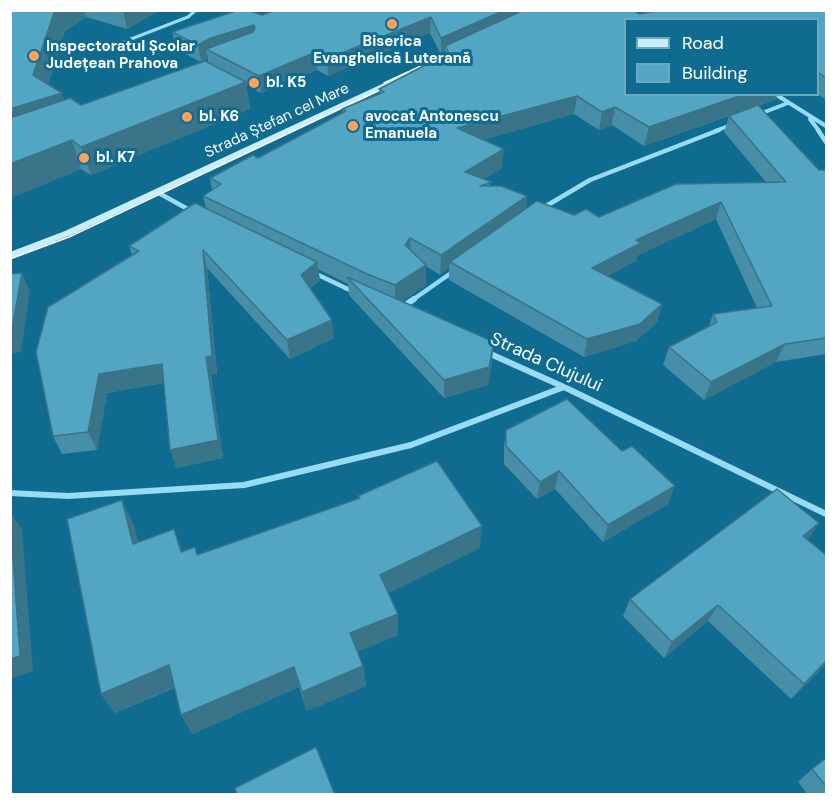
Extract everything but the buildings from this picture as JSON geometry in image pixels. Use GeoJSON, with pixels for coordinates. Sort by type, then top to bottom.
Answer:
{"type":"FeatureCollection","features":[{"type":"Feature","properties":{"kind":"main road","name":"Strada Ștefan cel Mare"},"geometry":{"type":"LineString","coordinates":[[10,256],[68,233],[424,68]]}},
{"type":"Feature","properties":{"kind":"street"},"geometry":{"type":"LineString","coordinates":[[777,96],[826,126]]}},
{"type":"Feature","properties":{"kind":"street"},"geometry":{"type":"LineString","coordinates":[[754,116],[788,103]]}},
{"type":"Feature","properties":{"kind":"street"},"geometry":{"type":"LineString","coordinates":[[808,116],[826,142]]}},
{"type":"Feature","properties":{"kind":"street"},"geometry":{"type":"LineString","coordinates":[[533,214],[591,180],[732,125]]}},
{"type":"Feature","properties":{"kind":"street"},"geometry":{"type":"LineString","coordinates":[[157,192],[197,214]]}},
{"type":"Feature","properties":{"kind":"street"},"geometry":{"type":"LineString","coordinates":[[406,317],[395,312],[460,266]]}},
{"type":"Feature","properties":{"kind":"street"},"geometry":{"type":"LineString","coordinates":[[303,268],[364,297]]}},
{"type":"Feature","properties":{"kind":"street","name":"Strada Clujului"},"geometry":{"type":"LineString","coordinates":[[480,350],[564,387],[826,514]]}},
{"type":"Feature","properties":{"kind":"street"},"geometry":{"type":"LineString","coordinates":[[10,493],[68,496],[244,485],[411,445],[564,387]]}},
{"type":"Feature","properties":{"kind":"lane"},"geometry":{"type":"LineString","coordinates":[[100,51],[188,17],[196,10]]}},
{"type":"Feature","properties":{"kind":"tram line"},"geometry":{"type":"LineString","coordinates":[[384,83],[458,49]]}},
{"type":"Feature","properties":{"kind":"tram line"},"geometry":{"type":"LineString","coordinates":[[10,259],[69,237],[395,83]]}},
{"type":"Feature","properties":{"kind":"place","name":"Biserica Evanghelică Luterană"},"geometry":{"type":"Point","coordinates":[392,24]}},
{"type":"Feature","properties":{"kind":"place","name":"Inspectoratul Școlar Județean Prahova"},"geometry":{"type":"Point","coordinates":[34,56]}},
{"type":"Feature","properties":{"kind":"place","name":"bl. K5"},"geometry":{"type":"Point","coordinates":[254,83]}},
{"type":"Feature","properties":{"kind":"place","name":"bl. K6"},"geometry":{"type":"Point","coordinates":[187,117]}},
{"type":"Feature","properties":{"kind":"place","name":"avocat Antonescu Emanuela"},"geometry":{"type":"Point","coordinates":[353,126]}},
{"type":"Feature","properties":{"kind":"place","name":"bl. K7"},"geometry":{"type":"Point","coordinates":[84,158]}}]}
